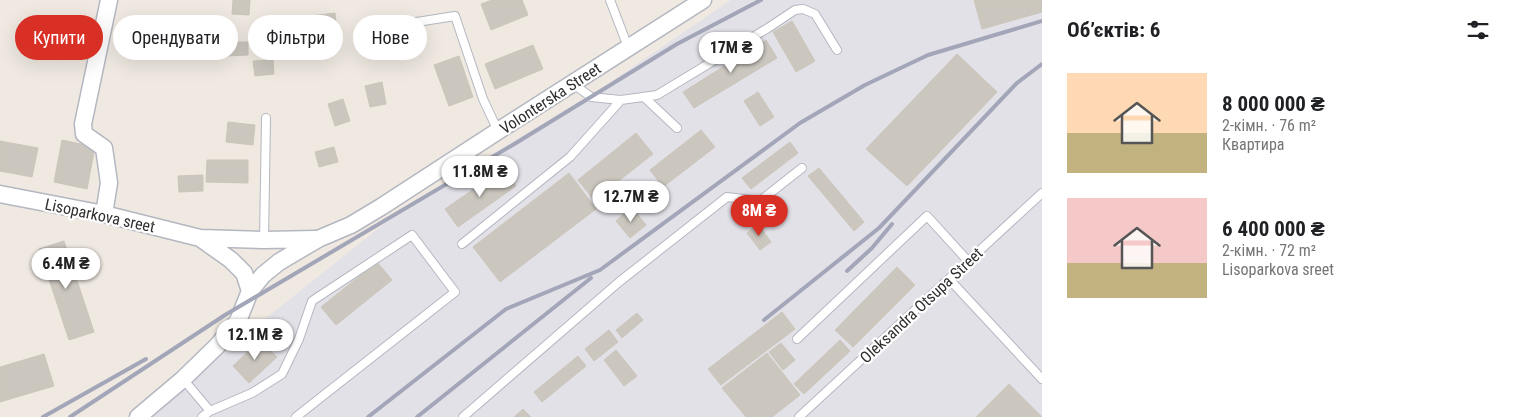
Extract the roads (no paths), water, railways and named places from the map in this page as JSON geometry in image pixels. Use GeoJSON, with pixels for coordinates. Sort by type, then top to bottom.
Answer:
{"type":"FeatureCollection","features":[{"type":"Feature","properties":{"kind":"street"},"geometry":{"type":"LineString","coordinates":[[104,214],[109,183],[104,148],[84,134],[83,124],[109,0]]}},
{"type":"Feature","properties":{"kind":"street","name":"Volonterska Street"},"geometry":{"type":"LineString","coordinates":[[138,417],[183,379],[217,346],[238,322],[250,291],[263,275],[279,262],[318,239],[351,225],[381,207],[704,0]]}},
{"type":"Feature","properties":{"kind":"street","name":"Lisoparkova sreet"},"geometry":{"type":"LineString","coordinates":[[0,194],[104,214],[200,238],[264,240]]}},
{"type":"Feature","properties":{"kind":"street","name":"Lisoparkova sreet"},"geometry":{"type":"LineString","coordinates":[[200,238],[231,260],[244,273],[250,291]]}},
{"type":"Feature","properties":{"kind":"street","name":"Volonterska Street"},"geometry":{"type":"LineString","coordinates":[[264,240],[318,239]]}},
{"type":"Feature","properties":{"kind":"lane"},"geometry":{"type":"LineString","coordinates":[[610,0],[628,47]]}},
{"type":"Feature","properties":{"kind":"lane"},"geometry":{"type":"LineString","coordinates":[[572,83],[591,97],[622,100],[657,95],[795,10],[803,9],[815,14],[838,50]]}},
{"type":"Feature","properties":{"kind":"lane"},"geometry":{"type":"LineString","coordinates":[[427,20],[455,16],[483,99],[498,131]]}},
{"type":"Feature","properties":{"kind":"lane"},"geometry":{"type":"LineString","coordinates":[[644,97],[677,128]]}},
{"type":"Feature","properties":{"kind":"lane"},"geometry":{"type":"LineString","coordinates":[[462,244],[570,158],[622,100]]}},
{"type":"Feature","properties":{"kind":"lane"},"geometry":{"type":"LineString","coordinates":[[264,240],[266,118]]}},
{"type":"Feature","properties":{"kind":"lane"},"geometry":{"type":"LineString","coordinates":[[462,417],[619,282],[727,197],[760,201],[802,168]]}},
{"type":"Feature","properties":{"kind":"lane","name":"Oleksandra Otsupa Street"},"geometry":{"type":"LineString","coordinates":[[800,417],[1042,193]]}},
{"type":"Feature","properties":{"kind":"lane"},"geometry":{"type":"LineString","coordinates":[[796,339],[927,216],[968,261]]}},
{"type":"Feature","properties":{"kind":"lane"},"geometry":{"type":"LineString","coordinates":[[202,417],[210,411],[252,394],[282,374],[300,339],[312,301],[412,234],[455,292],[296,417]]}},
{"type":"Feature","properties":{"kind":"lane"},"geometry":{"type":"LineString","coordinates":[[949,278],[1042,379]]}},
{"type":"Feature","properties":{"kind":"lane"},"geometry":{"type":"LineString","coordinates":[[183,379],[210,411]]}},
{"type":"Feature","properties":{"kind":"railway"},"geometry":{"type":"LineString","coordinates":[[70,417],[225,315],[516,143],[677,44],[761,0]]}},
{"type":"Feature","properties":{"kind":"railway"},"geometry":{"type":"LineString","coordinates":[[368,417],[506,309],[600,270],[800,123],[865,85],[928,55],[1042,21]]}},
{"type":"Feature","properties":{"kind":"railway"},"geometry":{"type":"LineString","coordinates":[[764,320],[879,228],[1017,83],[1042,64]]}},
{"type":"Feature","properties":{"kind":"railway"},"geometry":{"type":"LineString","coordinates":[[847,271],[872,248],[892,224]]}},
{"type":"Feature","properties":{"kind":"railway"},"geometry":{"type":"LineString","coordinates":[[417,417],[591,278]]}},
{"type":"Feature","properties":{"kind":"railway"},"geometry":{"type":"LineString","coordinates":[[43,417],[146,359]]}}]}
